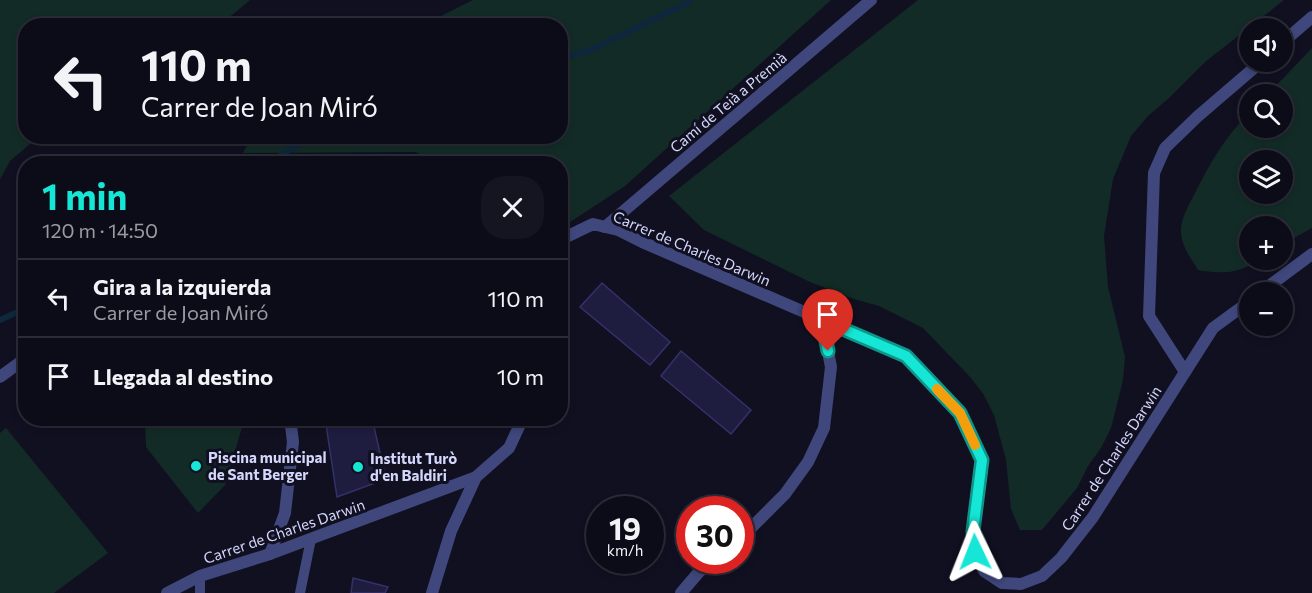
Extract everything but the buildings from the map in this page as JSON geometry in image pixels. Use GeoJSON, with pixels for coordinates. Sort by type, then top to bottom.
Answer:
{"type":"FeatureCollection","features":[{"type":"Feature","properties":{"kind":"street","name":"Camí de Teià a Premià"},"geometry":{"type":"LineString","coordinates":[[605,227],[871,0]]}},
{"type":"Feature","properties":{"kind":"street"},"geometry":{"type":"LineString","coordinates":[[1293,33],[1312,17]]}},
{"type":"Feature","properties":{"kind":"street"},"geometry":{"type":"LineString","coordinates":[[1185,372],[1149,316],[1154,173],[1165,148],[1249,72]]}},
{"type":"Feature","properties":{"kind":"street","name":"Carrer de Charles Darwin"},"geometry":{"type":"LineString","coordinates":[[568,236],[593,224],[618,230],[906,356],[960,413],[982,460],[973,531],[975,552],[984,571],[1002,584],[1021,584],[1042,576],[1062,558],[1093,517],[1213,328],[1239,309]]}},
{"type":"Feature","properties":{"kind":"street"},"geometry":{"type":"LineString","coordinates":[[1274,282],[1312,254]]}},
{"type":"Feature","properties":{"kind":"street"},"geometry":{"type":"LineString","coordinates":[[754,525],[785,494],[808,462],[824,428],[831,367],[822,320]]}},
{"type":"Feature","properties":{"kind":"street"},"geometry":{"type":"LineString","coordinates":[[0,377],[18,364]]}},
{"type":"Feature","properties":{"kind":"street"},"geometry":{"type":"LineString","coordinates":[[270,554],[285,513],[293,442],[291,426]]}},
{"type":"Feature","properties":{"kind":"street","name":"Carrer de Charles Darwin"},"geometry":{"type":"LineString","coordinates":[[167,593],[200,576],[270,554],[476,477],[509,448],[519,426]]}},
{"type":"Feature","properties":{"kind":"street"},"geometry":{"type":"LineString","coordinates":[[432,593],[451,531],[476,477]]}},
{"type":"Feature","properties":{"kind":"street"},"geometry":{"type":"LineString","coordinates":[[681,593],[697,574]]}},
{"type":"Feature","properties":{"kind":"lane"},"geometry":{"type":"LineString","coordinates":[[300,593],[311,539]]}},
{"type":"Feature","properties":{"kind":"lane"},"geometry":{"type":"LineString","coordinates":[[200,576],[200,593]]}},
{"type":"Feature","properties":{"kind":"green space"},"geometry":{"type":"Polygon","coordinates":[[[0,0],[250,0],[228,18],[18,18],[18,144],[30,144],[10,161],[0,179],[0,0]]]}},
{"type":"Feature","properties":{"kind":"green space"},"geometry":{"type":"Polygon","coordinates":[[[473,0],[831,0],[625,186],[568,223],[568,156],[422,156],[416,152],[243,153],[248,144],[568,144],[568,18],[437,18],[473,0]]]}},
{"type":"Feature","properties":{"kind":"green space"},"geometry":{"type":"Polygon","coordinates":[[[918,0],[1284,0],[1261,18],[1239,18],[1239,35],[1205,62],[1148,116],[1131,136],[1113,179],[1104,236],[1108,287],[1125,357],[1123,380],[1111,428],[1101,448],[1088,466],[1077,488],[1042,530],[1020,530],[1011,509],[1006,460],[994,415],[984,395],[971,378],[923,328],[879,306],[810,282],[704,230],[669,196],[918,0]]]}},
{"type":"Feature","properties":{"kind":"green space"},"geometry":{"type":"Polygon","coordinates":[[[1312,48],[1312,228],[1293,238],[1293,216],[1239,216],[1239,269],[1230,272],[1198,270],[1182,239],[1182,223],[1201,182],[1239,124],[1239,138],[1293,138],[1293,84],[1278,84],[1289,72],[1293,72],[1293,68],[1312,48]]]}},
{"type":"Feature","properties":{"kind":"green space","name":"Piscina municipal de Sant Berger"},"geometry":{"type":"Polygon","coordinates":[[[145,426],[242,426],[225,485],[198,513],[146,447],[145,426]]]}},
{"type":"Feature","properties":{"kind":"green space"},"geometry":{"type":"Polygon","coordinates":[[[6,428],[108,553],[54,593],[0,593],[0,433],[6,428]]]}},
{"type":"Feature","properties":{"kind":"waterway"},"geometry":{"type":"LineString","coordinates":[[568,56],[593,49],[690,0]]}},
{"type":"Feature","properties":{"kind":"waterway"},"geometry":{"type":"LineString","coordinates":[[280,156],[300,144]]}},
{"type":"Feature","properties":{"kind":"waterway"},"geometry":{"type":"LineString","coordinates":[[0,320],[18,312]]}},
{"type":"Feature","properties":{"kind":"slow traffic"},"geometry":{"type":"LineString","coordinates":[[937,389],[960,413],[975,445]]}},
{"type":"Feature","properties":{"kind":"place","name":"Piscina municipal de Sant Berger"},"geometry":{"type":"Point","coordinates":[196,466]}},
{"type":"Feature","properties":{"kind":"place","name":"Institut Turò d'en Baldiri"},"geometry":{"type":"Point","coordinates":[358,467]}},
{"type":"Feature","properties":{"kind":"route"},"geometry":{"type":"LineString","coordinates":[[828,351],[822,320],[906,356],[960,413],[982,460],[973,531],[975,552]]}}]}
